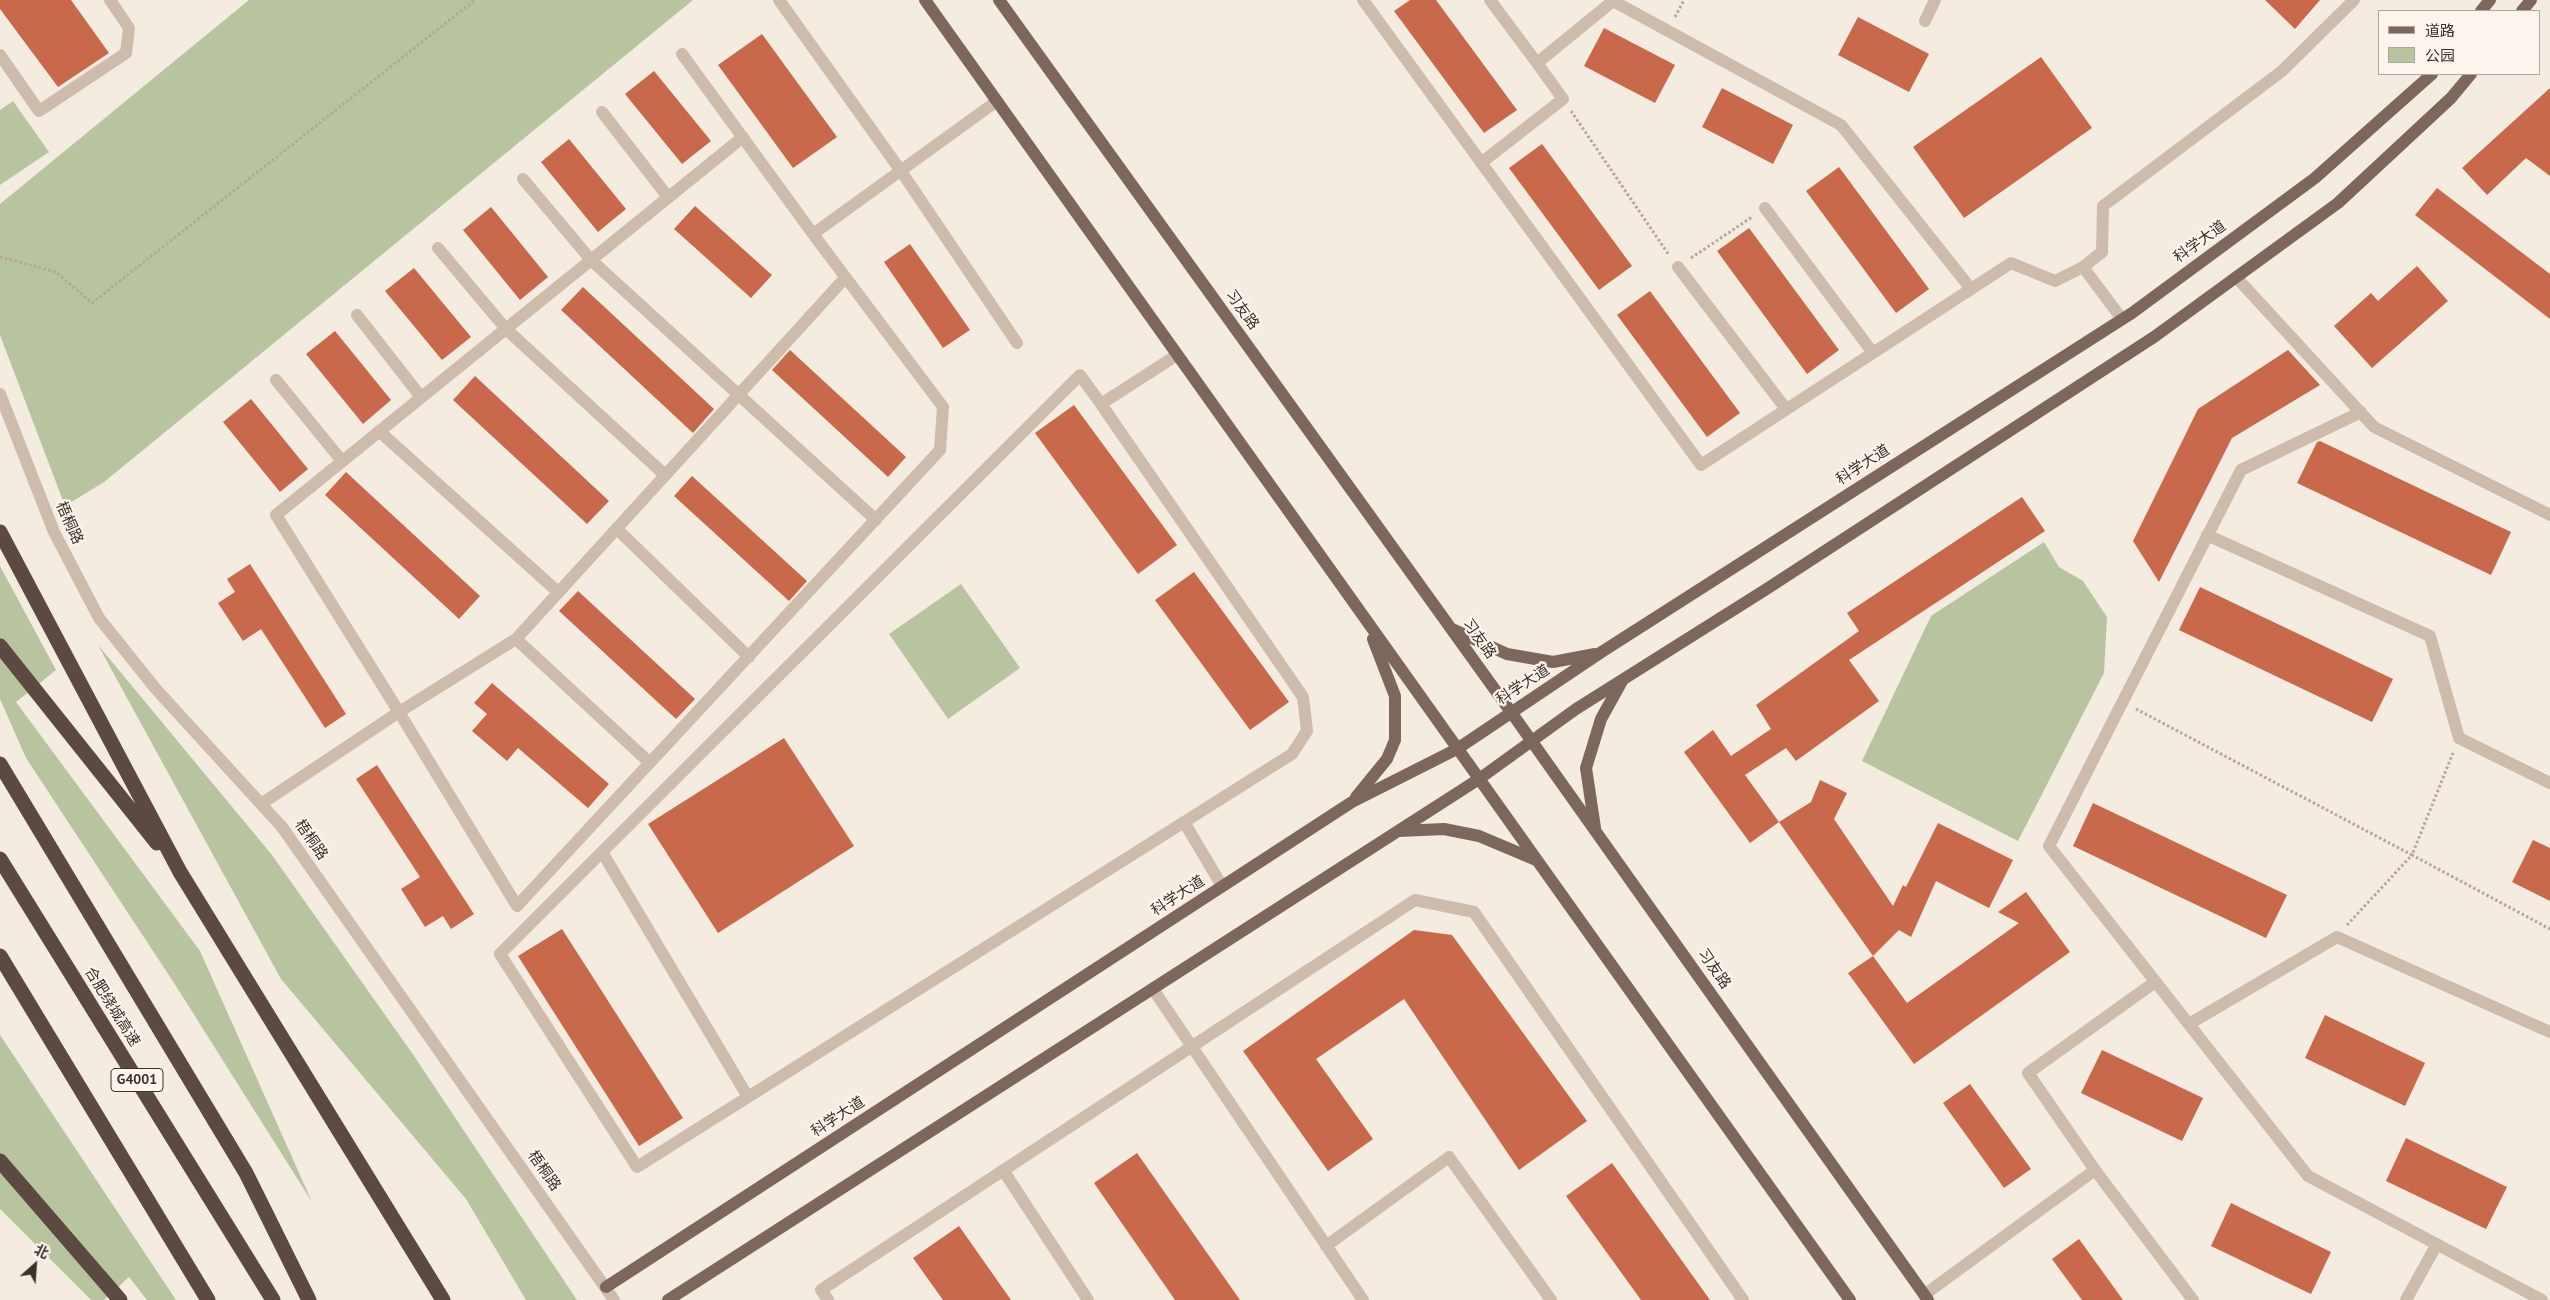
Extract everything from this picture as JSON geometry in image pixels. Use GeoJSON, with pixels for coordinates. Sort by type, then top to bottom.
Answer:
{"type":"FeatureCollection","features":[{"type":"Feature","properties":{"kind":"highway"},"geometry":{"type":"LineString","coordinates":[[0,532],[180,872],[443,1300]]}},
{"type":"Feature","properties":{"kind":"highway"},"geometry":{"type":"LineString","coordinates":[[0,646],[180,872]]}},
{"type":"Feature","properties":{"kind":"highway"},"geometry":{"type":"LineString","coordinates":[[0,764],[246,1172],[309,1300]]}},
{"type":"Feature","properties":{"kind":"highway","name":"合肥绕城高速"},"geometry":{"type":"LineString","coordinates":[[0,859],[273,1300]]}},
{"type":"Feature","properties":{"kind":"highway"},"geometry":{"type":"LineString","coordinates":[[0,956],[208,1300]]}},
{"type":"Feature","properties":{"kind":"highway"},"geometry":{"type":"LineString","coordinates":[[0,1161],[120,1300]]}},
{"type":"Feature","properties":{"kind":"main road"},"geometry":{"type":"LineString","coordinates":[[925,0],[1850,1300]]}},
{"type":"Feature","properties":{"kind":"main road","name":"习友路"},"geometry":{"type":"LineString","coordinates":[[999,0],[1596,830],[1926,1298]]}},
{"type":"Feature","properties":{"kind":"main road"},"geometry":{"type":"LineString","coordinates":[[2482,10],[2490,0]]}},
{"type":"Feature","properties":{"kind":"main road"},"geometry":{"type":"LineString","coordinates":[[2523,10],[2531,0]]}},
{"type":"Feature","properties":{"kind":"main road","name":"科学大道"},"geometry":{"type":"LineString","coordinates":[[606,1287],[1352,802],[1457,749],[1600,654],[2122,318],[2315,178],[2431,75]]}},
{"type":"Feature","properties":{"kind":"main road"},"geometry":{"type":"LineString","coordinates":[[668,1300],[1399,831],[1479,779],[1576,709],[1765,590],[2154,337],[2338,203],[2451,98],[2470,75]]}},
{"type":"Feature","properties":{"kind":"main road"},"geometry":{"type":"LineString","coordinates":[[1352,802],[1387,759],[1395,740],[1395,696],[1366,620]]}},
{"type":"Feature","properties":{"kind":"main road"},"geometry":{"type":"LineString","coordinates":[[1452,629],[1506,654],[1553,662],[1600,654]]}},
{"type":"Feature","properties":{"kind":"main road"},"geometry":{"type":"LineString","coordinates":[[1596,830],[1586,768],[1601,718],[1624,678]]}},
{"type":"Feature","properties":{"kind":"main road"},"geometry":{"type":"LineString","coordinates":[[1399,831],[1444,829],[1479,836],[1536,860]]}},
{"type":"Feature","properties":{"kind":"street"},"geometry":{"type":"LineString","coordinates":[[0,55],[40,111],[126,53],[129,28],[110,0]]}},
{"type":"Feature","properties":{"kind":"street"},"geometry":{"type":"LineString","coordinates":[[779,0],[901,171],[1017,343]]}},
{"type":"Feature","properties":{"kind":"street"},"geometry":{"type":"LineString","coordinates":[[1363,0],[1701,465],[2012,263],[2055,281],[2083,267],[2102,252],[2103,206],[2282,71],[2354,0]]}},
{"type":"Feature","properties":{"kind":"street"},"geometry":{"type":"LineString","coordinates":[[1481,163],[1563,99],[1490,0]]}},
{"type":"Feature","properties":{"kind":"street"},"geometry":{"type":"LineString","coordinates":[[1925,21],[1935,0]]}},
{"type":"Feature","properties":{"kind":"street"},"geometry":{"type":"LineString","coordinates":[[1537,62],[1613,1],[1841,125],[1971,289]]}},
{"type":"Feature","properties":{"kind":"street"},"geometry":{"type":"LineString","coordinates":[[682,54],[845,278],[943,406],[940,450],[517,906],[276,514],[742,138]]}},
{"type":"Feature","properties":{"kind":"street"},"geometry":{"type":"LineString","coordinates":[[813,234],[997,101]]}},
{"type":"Feature","properties":{"kind":"street"},"geometry":{"type":"LineString","coordinates":[[602,112],[668,197]]}},
{"type":"Feature","properties":{"kind":"street"},"geometry":{"type":"LineString","coordinates":[[523,180],[591,260],[876,520]]}},
{"type":"Feature","properties":{"kind":"street"},"geometry":{"type":"LineString","coordinates":[[1765,208],[1873,353]]}},
{"type":"Feature","properties":{"kind":"street"},"geometry":{"type":"LineString","coordinates":[[438,248],[506,329],[665,475]]}},
{"type":"Feature","properties":{"kind":"street"},"geometry":{"type":"LineString","coordinates":[[1678,267],[1786,409]]}},
{"type":"Feature","properties":{"kind":"street"},"geometry":{"type":"LineString","coordinates":[[2083,267],[2122,318]]}},
{"type":"Feature","properties":{"kind":"street"},"geometry":{"type":"LineString","coordinates":[[261,804],[399,712],[516,639],[845,278]]}},
{"type":"Feature","properties":{"kind":"street"},"geometry":{"type":"LineString","coordinates":[[2236,278],[2374,427],[2550,515]]}},
{"type":"Feature","properties":{"kind":"street"},"geometry":{"type":"LineString","coordinates":[[357,314],[421,397]]}},
{"type":"Feature","properties":{"kind":"street"},"geometry":{"type":"LineString","coordinates":[[1100,404],[1177,355]]}},
{"type":"Feature","properties":{"kind":"street"},"geometry":{"type":"LineString","coordinates":[[1080,375],[1100,404],[1303,697],[1307,731],[1292,754],[637,1167],[500,954],[1080,375]]}},
{"type":"Feature","properties":{"kind":"street"},"geometry":{"type":"LineString","coordinates":[[276,380],[342,461]]}},
{"type":"Feature","properties":{"kind":"street","name":"梧桐路"},"geometry":{"type":"LineString","coordinates":[[0,394],[54,532],[99,618],[155,688],[288,835],[614,1300]]}},
{"type":"Feature","properties":{"kind":"street"},"geometry":{"type":"LineString","coordinates":[[2360,412],[2241,470],[2049,846],[2308,1176],[2542,1300]]}},
{"type":"Feature","properties":{"kind":"street"},"geometry":{"type":"LineString","coordinates":[[379,431],[558,592]]}},
{"type":"Feature","properties":{"kind":"street"},"geometry":{"type":"LineString","coordinates":[[617,529],[749,657]]}},
{"type":"Feature","properties":{"kind":"street"},"geometry":{"type":"LineString","coordinates":[[2207,535],[2430,636],[2459,738],[2550,782]]}},
{"type":"Feature","properties":{"kind":"street"},"geometry":{"type":"LineString","coordinates":[[516,639],[650,763]]}},
{"type":"Feature","properties":{"kind":"street"},"geometry":{"type":"LineString","coordinates":[[1184,822],[1222,886]]}},
{"type":"Feature","properties":{"kind":"street"},"geometry":{"type":"LineString","coordinates":[[602,852],[748,1097]]}},
{"type":"Feature","properties":{"kind":"street"},"geometry":{"type":"LineString","coordinates":[[828,1300],[821,1290],[1415,900],[1474,912],[1743,1300]]}},
{"type":"Feature","properties":{"kind":"street"},"geometry":{"type":"LineString","coordinates":[[2189,1024],[2337,937],[2550,1032]]}},
{"type":"Feature","properties":{"kind":"street"},"geometry":{"type":"LineString","coordinates":[[2155,982],[2028,1073],[2095,1170],[2193,1300]]}},
{"type":"Feature","properties":{"kind":"street"},"geometry":{"type":"LineString","coordinates":[[1153,989],[1362,1300]]}},
{"type":"Feature","properties":{"kind":"street"},"geometry":{"type":"LineString","coordinates":[[1326,1246],[1449,1157],[1551,1300]]}},
{"type":"Feature","properties":{"kind":"street"},"geometry":{"type":"LineString","coordinates":[[1003,1170],[1088,1300]]}},
{"type":"Feature","properties":{"kind":"street"},"geometry":{"type":"LineString","coordinates":[[1926,1298],[2095,1170]]}},
{"type":"Feature","properties":{"kind":"street"},"geometry":{"type":"LineString","coordinates":[[2406,1300],[2437,1244]]}},
{"type":"Feature","properties":{"kind":"path"},"geometry":{"type":"LineString","coordinates":[[0,257],[56,272],[92,303],[475,0]]}},
{"type":"Feature","properties":{"kind":"path"},"geometry":{"type":"LineString","coordinates":[[1563,99],[1678,267],[1765,208]]}},
{"type":"Feature","properties":{"kind":"path"},"geometry":{"type":"LineString","coordinates":[[2123,702],[2550,929]]}},
{"type":"Feature","properties":{"kind":"path"},"geometry":{"type":"LineString","coordinates":[[2337,937],[2412,855],[2459,738]]}},
{"type":"Feature","properties":{"kind":"green space"},"geometry":{"type":"Polygon","coordinates":[[[249,0],[693,0],[104,482],[65,506],[0,335],[0,204],[249,0]]]}},
{"type":"Feature","properties":{"kind":"green space"},"geometry":{"type":"Polygon","coordinates":[[[13,101],[49,152],[0,185],[0,110],[13,101]]]}},
{"type":"Feature","properties":{"kind":"green space"},"geometry":{"type":"Polygon","coordinates":[[[2044,542],[2059,567],[2083,581],[2107,617],[2104,673],[2018,841],[1862,761],[1931,616],[2044,542]]]}},
{"type":"Feature","properties":{"kind":"green space"},"geometry":{"type":"Polygon","coordinates":[[[0,566],[56,670],[16,702],[200,951],[312,1202],[176,986],[26,758],[0,699],[0,566]]]}},
{"type":"Feature","properties":{"kind":"green space"},"geometry":{"type":"Polygon","coordinates":[[[961,584],[1020,668],[948,719],[889,634],[961,584]]]}},
{"type":"Feature","properties":{"kind":"green space"},"geometry":{"type":"Polygon","coordinates":[[[98,645],[272,855],[412,1053],[577,1300],[526,1300],[466,1199],[281,979],[98,645]]]}},
{"type":"Feature","properties":{"kind":"green space"},"geometry":{"type":"Polygon","coordinates":[[[0,1035],[176,1300],[147,1300],[129,1277],[104,1300],[91,1300],[0,1209],[0,1035]]]}},
{"type":"Feature","properties":{"kind":"building"},"geometry":{"type":"Polygon","coordinates":[[[0,0],[71,0],[109,53],[58,87],[0,9],[0,0]]]}},
{"type":"Feature","properties":{"kind":"building"},"geometry":{"type":"Polygon","coordinates":[[[1410,0],[1436,0],[1517,110],[1484,133],[1394,11],[1410,0]]]}},
{"type":"Feature","properties":{"kind":"building"},"geometry":{"type":"Polygon","coordinates":[[[2265,0],[2320,0],[2295,29],[2265,0]]]}},
{"type":"Feature","properties":{"kind":"building"},"geometry":{"type":"Polygon","coordinates":[[[1858,17],[1929,54],[1909,92],[1838,55],[1858,17]]]}},
{"type":"Feature","properties":{"kind":"building"},"geometry":{"type":"Polygon","coordinates":[[[1604,28],[1675,65],[1655,103],[1584,66],[1604,28]]]}},
{"type":"Feature","properties":{"kind":"building"},"geometry":{"type":"Polygon","coordinates":[[[762,34],[837,137],[793,168],[718,65],[762,34]]]}},
{"type":"Feature","properties":{"kind":"building"},"geometry":{"type":"Polygon","coordinates":[[[2041,57],[2092,128],[1964,218],[1913,147],[2041,57]]]}},
{"type":"Feature","properties":{"kind":"building"},"geometry":{"type":"Polygon","coordinates":[[[654,71],[711,141],[682,164],[625,94],[654,71]]]}},
{"type":"Feature","properties":{"kind":"building"},"geometry":{"type":"Polygon","coordinates":[[[1722,88],[1793,125],[1773,164],[1702,127],[1722,88]]]}},
{"type":"Feature","properties":{"kind":"building"},"geometry":{"type":"Polygon","coordinates":[[[2550,88],[2550,176],[2526,158],[2487,195],[2462,168],[2550,88]]]}},
{"type":"Feature","properties":{"kind":"building"},"geometry":{"type":"Polygon","coordinates":[[[569,139],[626,209],[598,232],[541,162],[569,139]]]}},
{"type":"Feature","properties":{"kind":"building"},"geometry":{"type":"Polygon","coordinates":[[[1542,144],[1632,266],[1599,290],[1509,168],[1542,144]]]}},
{"type":"Feature","properties":{"kind":"building"},"geometry":{"type":"Polygon","coordinates":[[[1839,167],[1929,289],[1896,313],[1806,191],[1839,167]]]}},
{"type":"Feature","properties":{"kind":"building"},"geometry":{"type":"Polygon","coordinates":[[[2437,188],[2550,274],[2550,319],[2415,215],[2437,188]]]}},
{"type":"Feature","properties":{"kind":"building"},"geometry":{"type":"Polygon","coordinates":[[[695,206],[772,275],[751,298],[674,229],[695,206]]]}},
{"type":"Feature","properties":{"kind":"building"},"geometry":{"type":"Polygon","coordinates":[[[491,207],[548,277],[520,300],[463,230],[491,207]]]}},
{"type":"Feature","properties":{"kind":"building"},"geometry":{"type":"Polygon","coordinates":[[[1749,228],[1839,350],[1807,374],[1717,251],[1749,228]]]}},
{"type":"Feature","properties":{"kind":"building"},"geometry":{"type":"Polygon","coordinates":[[[910,244],[970,330],[943,348],[884,262],[910,244]]]}},
{"type":"Feature","properties":{"kind":"building"},"geometry":{"type":"Polygon","coordinates":[[[2417,266],[2448,301],[2372,368],[2334,326],[2371,293],[2378,301],[2417,266]]]}},
{"type":"Feature","properties":{"kind":"building"},"geometry":{"type":"Polygon","coordinates":[[[414,268],[471,337],[442,360],[385,291],[414,268]]]}},
{"type":"Feature","properties":{"kind":"building"},"geometry":{"type":"Polygon","coordinates":[[[583,287],[714,409],[693,433],[561,310],[583,287]]]}},
{"type":"Feature","properties":{"kind":"building"},"geometry":{"type":"Polygon","coordinates":[[[1650,291],[1740,413],[1707,437],[1617,315],[1650,291]]]}},
{"type":"Feature","properties":{"kind":"building"},"geometry":{"type":"Polygon","coordinates":[[[335,331],[391,400],[363,424],[306,354],[335,331]]]}},
{"type":"Feature","properties":{"kind":"building"},"geometry":{"type":"Polygon","coordinates":[[[790,350],[906,457],[888,477],[772,370],[790,350]]]}},
{"type":"Feature","properties":{"kind":"building"},"geometry":{"type":"Polygon","coordinates":[[[2288,350],[2320,385],[2232,438],[2159,582],[2133,541],[2198,409],[2288,350]]]}},
{"type":"Feature","properties":{"kind":"building"},"geometry":{"type":"Polygon","coordinates":[[[475,376],[609,501],[587,524],[453,400],[475,376]]]}},
{"type":"Feature","properties":{"kind":"building"},"geometry":{"type":"Polygon","coordinates":[[[251,399],[308,469],[280,492],[223,422],[251,399]]]}},
{"type":"Feature","properties":{"kind":"building"},"geometry":{"type":"Polygon","coordinates":[[[1074,405],[1177,545],[1138,574],[1035,433],[1074,405]]]}},
{"type":"Feature","properties":{"kind":"building"},"geometry":{"type":"Polygon","coordinates":[[[2320,441],[2511,532],[2491,575],[2297,483],[2317,442],[2320,441]]]}},
{"type":"Feature","properties":{"kind":"building"},"geometry":{"type":"Polygon","coordinates":[[[346,472],[480,596],[459,619],[325,495],[346,472]]]}},
{"type":"Feature","properties":{"kind":"building"},"geometry":{"type":"Polygon","coordinates":[[[692,476],[807,581],[789,601],[674,496],[692,476]]]}},
{"type":"Feature","properties":{"kind":"building"},"geometry":{"type":"Polygon","coordinates":[[[2022,497],[2045,531],[1849,660],[1879,701],[1796,761],[1786,748],[1745,775],[1779,822],[1750,843],[1684,752],[1713,730],[1731,756],[1771,729],[1756,705],[1859,631],[1847,613],[2022,497]]]}},
{"type":"Feature","properties":{"kind":"building"},"geometry":{"type":"Polygon","coordinates":[[[250,564],[346,714],[325,728],[261,629],[243,641],[218,603],[235,592],[227,579],[250,564]]]}},
{"type":"Feature","properties":{"kind":"building"},"geometry":{"type":"Polygon","coordinates":[[[1194,572],[1289,702],[1250,730],[1155,600],[1194,572]]]}},
{"type":"Feature","properties":{"kind":"building"},"geometry":{"type":"Polygon","coordinates":[[[2200,587],[2393,679],[2372,722],[2179,630],[2200,587]]]}},
{"type":"Feature","properties":{"kind":"building"},"geometry":{"type":"Polygon","coordinates":[[[578,591],[695,699],[676,719],[559,611],[578,591]]]}},
{"type":"Feature","properties":{"kind":"building"},"geometry":{"type":"Polygon","coordinates":[[[492,683],[609,784],[588,808],[518,748],[507,761],[472,731],[487,714],[474,703],[492,683]]]}},
{"type":"Feature","properties":{"kind":"building"},"geometry":{"type":"Polygon","coordinates":[[[784,738],[854,846],[718,933],[648,824],[784,738]]]}},
{"type":"Feature","properties":{"kind":"building"},"geometry":{"type":"Polygon","coordinates":[[[377,765],[474,914],[451,929],[443,916],[425,927],[401,889],[420,877],[356,779],[377,765]]]}},
{"type":"Feature","properties":{"kind":"building"},"geometry":{"type":"Polygon","coordinates":[[[1820,780],[1847,793],[1834,819],[1893,906],[1903,885],[1906,887],[1938,823],[2013,860],[1989,908],[1936,881],[1911,937],[1899,930],[1873,956],[1779,822],[1811,802],[1820,780]]]}},
{"type":"Feature","properties":{"kind":"building"},"geometry":{"type":"Polygon","coordinates":[[[2093,803],[2287,895],[2266,938],[2073,846],[2093,803]]]}},
{"type":"Feature","properties":{"kind":"building"},"geometry":{"type":"Polygon","coordinates":[[[2533,840],[2550,848],[2550,901],[2512,882],[2533,840]]]}},
{"type":"Feature","properties":{"kind":"building"},"geometry":{"type":"Polygon","coordinates":[[[2026,892],[2070,952],[1914,1064],[1848,973],[1873,956],[1907,1003],[2019,923],[1998,912],[2026,892]]]}},
{"type":"Feature","properties":{"kind":"building"},"geometry":{"type":"Polygon","coordinates":[[[562,929],[683,1118],[639,1146],[518,956],[562,929]]]}},
{"type":"Feature","properties":{"kind":"building"},"geometry":{"type":"Polygon","coordinates":[[[1414,930],[1452,935],[1587,1121],[1519,1170],[1404,999],[1316,1059],[1373,1139],[1328,1171],[1243,1051],[1414,930]]]}},
{"type":"Feature","properties":{"kind":"building"},"geometry":{"type":"Polygon","coordinates":[[[2325,1015],[2425,1063],[2405,1106],[2305,1058],[2325,1015]]]}},
{"type":"Feature","properties":{"kind":"building"},"geometry":{"type":"Polygon","coordinates":[[[2102,1050],[2203,1098],[2182,1141],[2081,1093],[2102,1050]]]}},
{"type":"Feature","properties":{"kind":"building"},"geometry":{"type":"Polygon","coordinates":[[[1970,1084],[2031,1169],[2004,1188],[1943,1103],[1970,1084]]]}},
{"type":"Feature","properties":{"kind":"building"},"geometry":{"type":"Polygon","coordinates":[[[2406,1138],[2507,1187],[2486,1229],[2386,1181],[2406,1138]]]}},
{"type":"Feature","properties":{"kind":"building"},"geometry":{"type":"Polygon","coordinates":[[[1137,1153],[1240,1300],[1175,1300],[1094,1183],[1137,1153]]]}},
{"type":"Feature","properties":{"kind":"building"},"geometry":{"type":"Polygon","coordinates":[[[1612,1163],[1710,1300],[1641,1300],[1566,1196],[1612,1163]]]}},
{"type":"Feature","properties":{"kind":"building"},"geometry":{"type":"Polygon","coordinates":[[[2231,1203],[2331,1252],[2311,1294],[2211,1246],[2231,1203]]]}},
{"type":"Feature","properties":{"kind":"building"},"geometry":{"type":"Polygon","coordinates":[[[959,1226],[1011,1300],[943,1300],[913,1258],[959,1226]]]}},
{"type":"Feature","properties":{"kind":"building"},"geometry":{"type":"Polygon","coordinates":[[[2079,1239],[2123,1300],[2082,1300],[2052,1259],[2079,1239]]]}}]}
